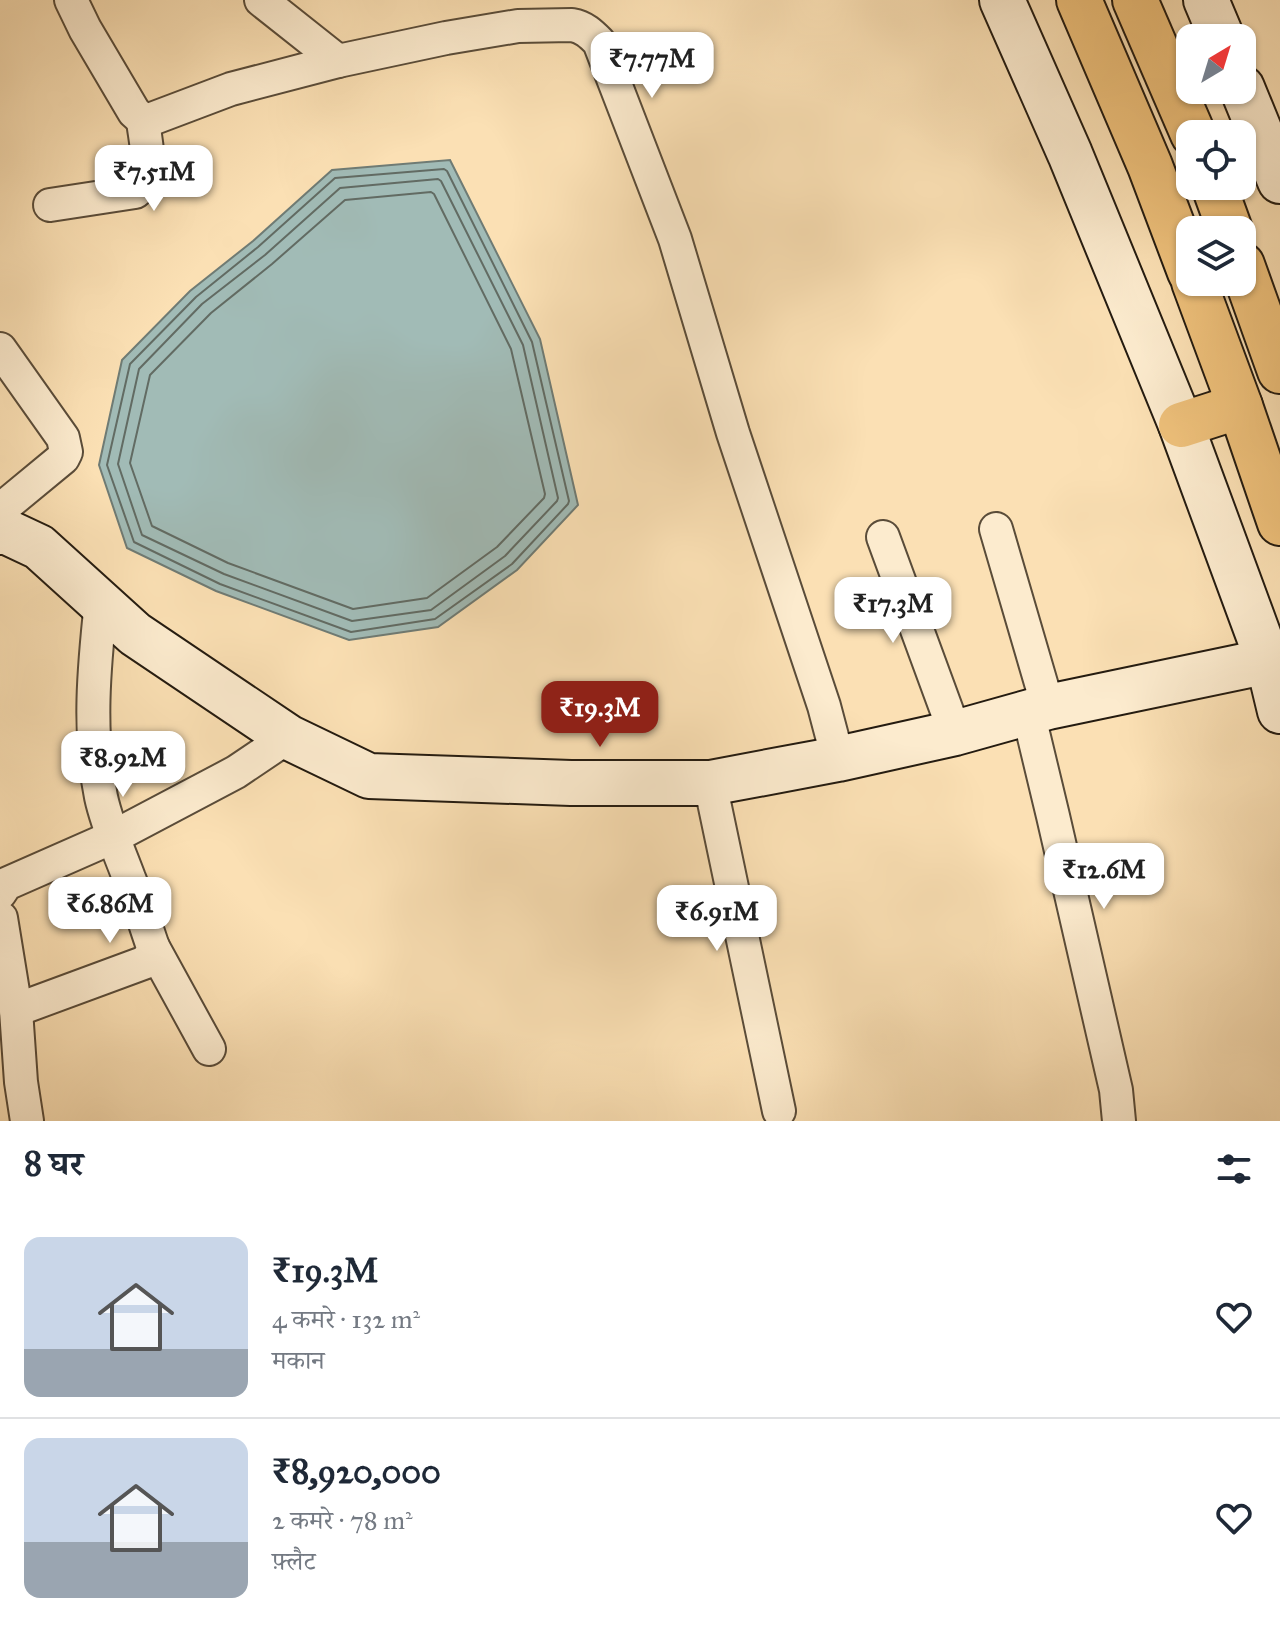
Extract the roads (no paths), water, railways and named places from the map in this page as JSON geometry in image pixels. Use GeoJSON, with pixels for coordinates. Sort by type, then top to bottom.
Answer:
{"type":"FeatureCollection","features":[{"type":"Feature","properties":{"kind":"highway"},"geometry":{"type":"LineString","coordinates":[[1079,0],[1176,235]]}},
{"type":"Feature","properties":{"kind":"highway"},"geometry":{"type":"LineString","coordinates":[[1135,0],[1187,120]]}},
{"type":"Feature","properties":{"kind":"highway"},"geometry":{"type":"LineString","coordinates":[[1199,296],[1280,523]]}},
{"type":"Feature","properties":{"kind":"highway"},"geometry":{"type":"LineString","coordinates":[[1253,296],[1280,371]]}},
{"type":"Feature","properties":{"kind":"highway"},"geometry":{"type":"LineString","coordinates":[[1181,425],[1240,406]]}},
{"type":"Feature","properties":{"kind":"main road"},"geometry":{"type":"LineString","coordinates":[[1002,0],[1076,168],[1276,658],[1280,711]]}},
{"type":"Feature","properties":{"kind":"main road"},"geometry":{"type":"LineString","coordinates":[[1206,0],[1216,24]]}},
{"type":"Feature","properties":{"kind":"main road"},"geometry":{"type":"LineString","coordinates":[[1249,104],[1280,181]]}},
{"type":"Feature","properties":{"kind":"main road"},"geometry":{"type":"LineString","coordinates":[[0,532],[7,532],[39,547],[135,634],[288,737],[369,776],[571,783],[710,783],[838,759],[955,733],[1038,710],[1276,658]]}},
{"type":"Feature","properties":{"kind":"street"},"geometry":{"type":"LineString","coordinates":[[71,0],[134,112],[143,120],[231,89],[338,61],[446,38],[518,26],[572,25],[587,30],[599,42],[675,239],[733,433],[824,706],[838,759]]}},
{"type":"Feature","properties":{"kind":"street"},"geometry":{"type":"LineString","coordinates":[[261,0],[338,61]]}},
{"type":"Feature","properties":{"kind":"street"},"geometry":{"type":"LineString","coordinates":[[50,205],[135,192],[142,187],[147,164],[143,120]]}},
{"type":"Feature","properties":{"kind":"street"},"geometry":{"type":"LineString","coordinates":[[0,349],[63,438],[66,452],[63,458],[0,510]]}},
{"type":"Feature","properties":{"kind":"street"},"geometry":{"type":"LineString","coordinates":[[996,529],[1038,710],[1116,1090],[1119,1121]]}},
{"type":"Feature","properties":{"kind":"street"},"geometry":{"type":"LineString","coordinates":[[883,537],[955,733]]}},
{"type":"Feature","properties":{"kind":"street"},"geometry":{"type":"LineString","coordinates":[[101,602],[94,666],[93,740],[101,798],[153,947],[209,1049]]}},
{"type":"Feature","properties":{"kind":"street"},"geometry":{"type":"LineString","coordinates":[[0,893],[6,884],[113,837],[236,772],[288,737]]}},
{"type":"Feature","properties":{"kind":"street"},"geometry":{"type":"LineString","coordinates":[[710,783],[779,1111]]}},
{"type":"Feature","properties":{"kind":"street"},"geometry":{"type":"LineString","coordinates":[[0,908],[16,1010],[22,1095],[27,1121]]}},
{"type":"Feature","properties":{"kind":"street"},"geometry":{"type":"LineString","coordinates":[[16,1010],[146,962],[153,947]]}},
{"type":"Feature","properties":{"kind":"water"},"geometry":{"type":"Polygon","coordinates":[[[450,160],[540,339],[578,505],[517,570],[438,627],[349,640],[216,591],[127,548],[99,465],[122,360],[190,291],[253,241],[332,170],[450,160]]]}}]}
